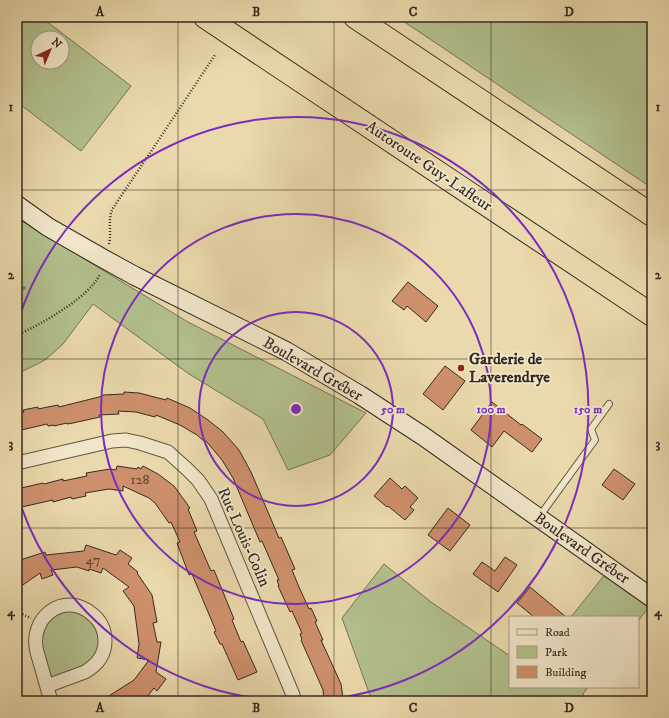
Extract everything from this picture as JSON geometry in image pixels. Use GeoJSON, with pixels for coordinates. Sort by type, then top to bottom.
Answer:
{"type":"FeatureCollection","features":[{"type":"Feature","properties":{"kind":"highway","name":"Autoroute Guy-Lafleur"},"geometry":{"type":"LineString","coordinates":[[205,17],[652,316]]}},
{"type":"Feature","properties":{"kind":"highway"},"geometry":{"type":"LineString","coordinates":[[355,17],[652,215]]}},
{"type":"Feature","properties":{"kind":"street","name":"Boulevard Gréber"},"geometry":{"type":"LineString","coordinates":[[17,205],[48,227],[104,259],[286,351],[347,387],[423,436],[652,598]]}},
{"type":"Feature","properties":{"kind":"street","name":"Rue Louis-Colin"},"geometry":{"type":"LineString","coordinates":[[17,463],[119,440],[140,443],[168,452],[173,456],[198,480],[211,499],[290,688],[294,701]]}},
{"type":"Feature","properties":{"kind":"street"},"geometry":{"type":"LineString","coordinates":[[47,686],[90,670],[103,653],[105,646],[105,635],[102,626],[96,617],[88,610],[71,605],[63,606],[53,609],[44,616],[40,623],[36,633],[35,646],[51,701]]}},
{"type":"Feature","properties":{"kind":"lane"},"geometry":{"type":"LineString","coordinates":[[539,518],[595,440],[591,429],[609,404]]}},
{"type":"Feature","properties":{"kind":"path"},"geometry":{"type":"LineString","coordinates":[[109,245],[111,233],[109,217],[113,208],[215,55]]}},
{"type":"Feature","properties":{"kind":"path"},"geometry":{"type":"LineString","coordinates":[[17,335],[34,327],[71,304],[86,292],[98,279],[102,268]]}},
{"type":"Feature","properties":{"kind":"green space"},"geometry":{"type":"Polygon","coordinates":[[[17,17],[41,17],[58,30],[30,30],[30,70],[70,70],[70,39],[131,86],[81,151],[17,102],[17,17]]]}},
{"type":"Feature","properties":{"kind":"green space"},"geometry":{"type":"Polygon","coordinates":[[[397,17],[652,17],[652,188],[397,17]]]}},
{"type":"Feature","properties":{"kind":"green space"},"geometry":{"type":"Polygon","coordinates":[[[17,218],[188,322],[366,413],[330,455],[288,470],[263,419],[189,374],[93,304],[63,344],[45,360],[17,374],[17,218]]]}},
{"type":"Feature","properties":{"kind":"green space"},"geometry":{"type":"Polygon","coordinates":[[[384,564],[431,602],[509,655],[509,688],[587,688],[583,694],[586,701],[372,701],[342,618],[384,564]]]}},
{"type":"Feature","properties":{"kind":"green space"},"geometry":{"type":"Polygon","coordinates":[[[610,568],[652,603],[639,620],[639,616],[572,616],[610,568]]]}},
{"type":"Feature","properties":{"kind":"green space"},"geometry":{"type":"Polygon","coordinates":[[[71,605],[102,626],[99,660],[47,686],[40,623],[71,605]]]}},
{"type":"Feature","properties":{"kind":"building"},"geometry":{"type":"Polygon","coordinates":[[[408,282],[438,306],[426,322],[407,306],[404,310],[392,301],[408,282]]]}},
{"type":"Feature","properties":{"kind":"building"},"geometry":{"type":"Polygon","coordinates":[[[445,366],[465,381],[443,410],[423,394],[445,366]]]}},
{"type":"Feature","properties":{"kind":"building"},"geometry":{"type":"Polygon","coordinates":[[[124,392],[139,393],[166,400],[167,398],[190,408],[223,432],[239,450],[251,472],[279,538],[281,537],[295,569],[292,570],[309,609],[311,608],[317,621],[315,622],[323,640],[321,640],[341,684],[343,698],[324,701],[323,690],[301,640],[300,634],[302,633],[278,586],[277,580],[279,580],[262,541],[260,542],[233,478],[222,460],[206,441],[205,442],[197,435],[180,425],[156,415],[155,417],[136,412],[118,411],[119,414],[99,415],[100,417],[73,423],[54,426],[48,426],[47,424],[17,431],[17,414],[24,412],[23,410],[58,405],[59,407],[103,395],[124,394],[124,392]]]}},
{"type":"Feature","properties":{"kind":"building"},"geometry":{"type":"Polygon","coordinates":[[[492,402],[521,425],[522,424],[542,439],[532,452],[504,431],[492,447],[471,430],[492,402]]]}},
{"type":"Feature","properties":{"kind":"building"},"geometry":{"type":"Polygon","coordinates":[[[117,466],[137,469],[138,467],[141,469],[143,466],[158,474],[174,486],[190,508],[188,509],[197,531],[194,532],[211,571],[214,570],[234,619],[232,620],[241,642],[243,641],[257,672],[238,680],[222,644],[220,644],[214,632],[216,631],[192,574],[189,575],[177,543],[180,542],[171,522],[169,523],[155,503],[149,498],[123,486],[123,491],[109,489],[85,493],[86,496],[72,499],[71,497],[53,502],[53,500],[17,508],[17,489],[63,479],[63,481],[87,476],[86,473],[110,469],[116,470],[117,466]]]}},
{"type":"Feature","properties":{"kind":"building"},"geometry":{"type":"Polygon","coordinates":[[[614,469],[635,484],[623,500],[602,485],[614,469]]]}},
{"type":"Feature","properties":{"kind":"building"},"geometry":{"type":"Polygon","coordinates":[[[390,478],[402,489],[405,486],[418,498],[410,507],[414,510],[405,520],[374,496],[390,478]]]}},
{"type":"Feature","properties":{"kind":"building"},"geometry":{"type":"Polygon","coordinates":[[[448,508],[470,525],[450,551],[428,535],[448,508]]]}},
{"type":"Feature","properties":{"kind":"building"},"geometry":{"type":"Polygon","coordinates":[[[86,545],[116,555],[120,550],[132,558],[128,564],[138,572],[137,573],[152,595],[157,622],[153,623],[157,642],[161,642],[156,672],[166,679],[157,691],[154,688],[144,701],[101,701],[134,680],[149,660],[137,658],[139,644],[134,606],[123,591],[129,587],[103,568],[101,573],[77,567],[51,570],[53,575],[42,579],[40,573],[17,589],[17,561],[45,552],[46,555],[84,551],[86,545]]]}},
{"type":"Feature","properties":{"kind":"building"},"geometry":{"type":"Polygon","coordinates":[[[505,557],[517,565],[498,592],[473,574],[482,562],[495,571],[505,557]]]}},
{"type":"Feature","properties":{"kind":"building"},"geometry":{"type":"Polygon","coordinates":[[[530,587],[565,616],[533,616],[517,603],[530,587]]]}},
{"type":"Feature","properties":{"kind":"waterway"},"geometry":{"type":"LineString","coordinates":[[17,291],[24,288]]}},
{"type":"Feature","properties":{"kind":"place","name":"Garderie de Laverendrye"},"geometry":{"type":"Point","coordinates":[461,368]}}]}
